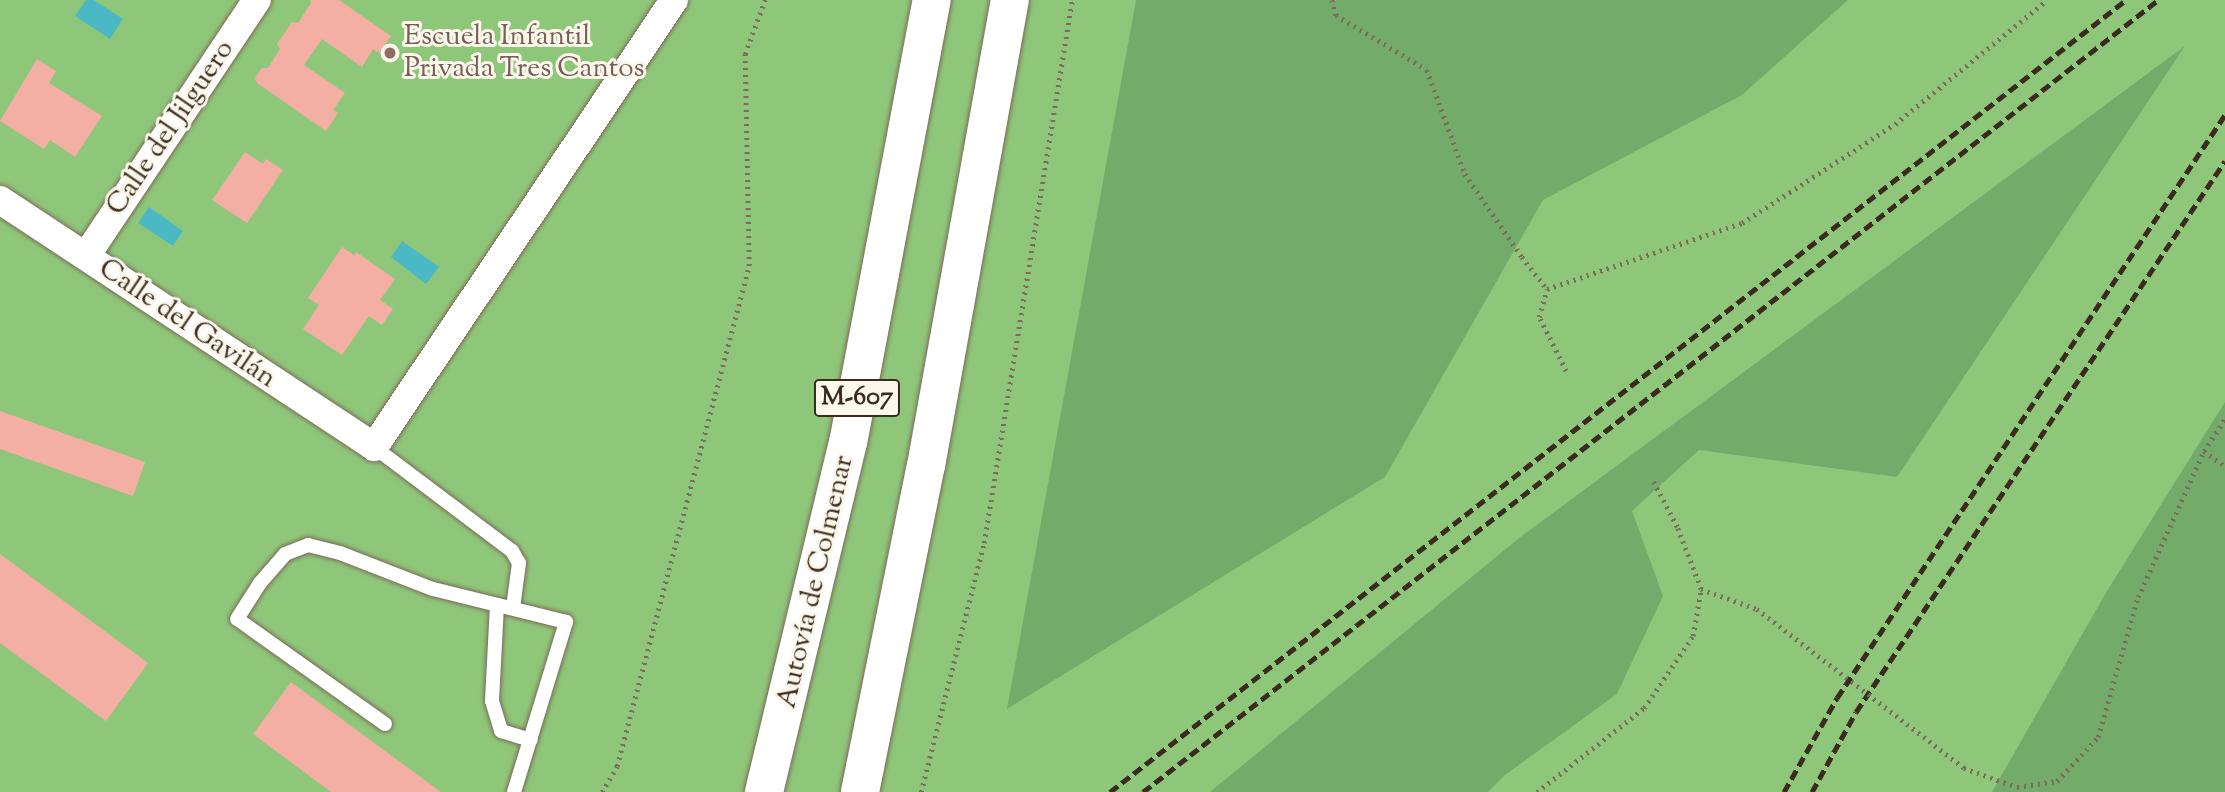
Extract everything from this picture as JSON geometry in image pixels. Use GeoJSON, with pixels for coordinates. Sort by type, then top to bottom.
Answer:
{"type":"FeatureCollection","features":[{"type":"Feature","properties":{"kind":"highway","name":"Autovía de Colmenar"},"geometry":{"type":"LineString","coordinates":[[764,792],[848,443],[932,0]]}},
{"type":"Feature","properties":{"kind":"highway","name":"M-607"},"geometry":{"type":"LineString","coordinates":[[860,792],[926,466],[1010,0]]}},
{"type":"Feature","properties":{"kind":"street","name":"Calle del Jilguero"},"geometry":{"type":"LineString","coordinates":[[86,256],[257,0]]}},
{"type":"Feature","properties":{"kind":"street"},"geometry":{"type":"LineString","coordinates":[[374,447],[674,0]]}},
{"type":"Feature","properties":{"kind":"street","name":"Calle del Gavilán"},"geometry":{"type":"LineString","coordinates":[[0,200],[374,447]]}},
{"type":"Feature","properties":{"kind":"lane"},"geometry":{"type":"LineString","coordinates":[[374,447],[512,551],[519,563],[513,608]]}},
{"type":"Feature","properties":{"kind":"lane"},"geometry":{"type":"LineString","coordinates":[[384,724],[237,619],[285,554],[308,545],[340,552],[433,589],[566,622],[514,792]]}},
{"type":"Feature","properties":{"kind":"lane"},"geometry":{"type":"LineString","coordinates":[[497,605],[492,701],[501,731],[531,740]]}},
{"type":"Feature","properties":{"kind":"path"},"geometry":{"type":"LineString","coordinates":[[603,792],[617,766],[749,266],[746,54],[765,0]]}},
{"type":"Feature","properties":{"kind":"path"},"geometry":{"type":"LineString","coordinates":[[921,792],[984,543],[1072,0]]}},
{"type":"Feature","properties":{"kind":"path"},"geometry":{"type":"LineString","coordinates":[[1332,0],[1336,15],[1427,70],[1465,174],[1521,257],[1548,289]]}},
{"type":"Feature","properties":{"kind":"path"},"geometry":{"type":"LineString","coordinates":[[1548,289],[1742,223],[1895,124],[2047,0]]}},
{"type":"Feature","properties":{"kind":"path"},"geometry":{"type":"LineString","coordinates":[[1548,289],[1539,317],[1566,370]]}},
{"type":"Feature","properties":{"kind":"path"},"geometry":{"type":"LineString","coordinates":[[1701,589],[1757,609],[1964,768],[2017,787],[2057,781],[2098,737],[2138,597],[2204,452],[2225,419]]}},
{"type":"Feature","properties":{"kind":"path"},"geometry":{"type":"LineString","coordinates":[[2204,452],[2225,466]]}},
{"type":"Feature","properties":{"kind":"path"},"geometry":{"type":"LineString","coordinates":[[1537,792],[1644,708],[1693,636],[1701,589],[1677,527],[1653,481]]}},
{"type":"Feature","properties":{"kind":"green space"},"geometry":{"type":"Polygon","coordinates":[[[0,0],[2225,0],[2225,792],[0,792],[0,0]]]}},
{"type":"Feature","properties":{"kind":"green space"},"geometry":{"type":"Polygon","coordinates":[[[1136,0],[1848,0],[1742,95],[1543,200],[1385,477],[1007,709],[1136,0]]]}},
{"type":"Feature","properties":{"kind":"green space"},"geometry":{"type":"Polygon","coordinates":[[[2185,46],[1897,477],[1699,450],[1632,511],[1663,596],[1617,694],[1505,775],[1488,792],[1210,792],[1519,538],[2185,46]]]}},
{"type":"Feature","properties":{"kind":"green space"},"geometry":{"type":"Polygon","coordinates":[[[2225,402],[2225,792],[1992,792],[2107,591],[2225,402]]]}},
{"type":"Feature","properties":{"kind":"water"},"geometry":{"type":"Polygon","coordinates":[[[86,0],[94,0],[123,19],[110,39],[75,16],[86,0]]]}},
{"type":"Feature","properties":{"kind":"water"},"geometry":{"type":"Polygon","coordinates":[[[149,207],[183,231],[173,246],[138,223],[149,207]]]}},
{"type":"Feature","properties":{"kind":"water"},"geometry":{"type":"Polygon","coordinates":[[[402,241],[439,267],[426,284],[391,257],[402,241]]]}},
{"type":"Feature","properties":{"kind":"building"},"geometry":{"type":"Polygon","coordinates":[[[310,0],[339,0],[391,36],[379,53],[373,49],[362,67],[322,39],[304,65],[345,93],[333,110],[338,113],[326,131],[257,83],[255,78],[262,68],[268,68],[280,49],[277,44],[292,22],[298,23],[311,3],[310,0]]]}},
{"type":"Feature","properties":{"kind":"building"},"geometry":{"type":"Polygon","coordinates":[[[37,59],[56,71],[49,83],[102,116],[75,157],[50,140],[44,149],[0,121],[37,59]]]}},
{"type":"Feature","properties":{"kind":"building"},"geometry":{"type":"Polygon","coordinates":[[[245,152],[263,164],[266,159],[283,170],[247,223],[212,200],[245,152]]]}},
{"type":"Feature","properties":{"kind":"building"},"geometry":{"type":"Polygon","coordinates":[[[342,247],[354,255],[356,252],[395,279],[380,300],[393,309],[382,325],[369,316],[342,355],[303,329],[319,305],[308,298],[342,247]]]}},
{"type":"Feature","properties":{"kind":"building"},"geometry":{"type":"Polygon","coordinates":[[[0,411],[145,462],[133,496],[0,449],[0,411]]]}},
{"type":"Feature","properties":{"kind":"building"},"geometry":{"type":"Polygon","coordinates":[[[0,554],[148,663],[106,721],[0,643],[0,554]]]}},
{"type":"Feature","properties":{"kind":"building"},"geometry":{"type":"Polygon","coordinates":[[[291,682],[441,792],[331,792],[253,734],[291,682]]]}},
{"type":"Feature","properties":{"kind":"railway"},"geometry":{"type":"LineString","coordinates":[[1110,792],[2126,0]]}},
{"type":"Feature","properties":{"kind":"railway"},"geometry":{"type":"LineString","coordinates":[[1143,792],[2158,0]]}},
{"type":"Feature","properties":{"kind":"railway"},"geometry":{"type":"LineString","coordinates":[[1784,792],[1837,698],[2225,115]]}},
{"type":"Feature","properties":{"kind":"railway"},"geometry":{"type":"LineString","coordinates":[[1812,792],[1856,712],[2225,161]]}},
{"type":"Feature","properties":{"kind":"place","name":"Escuela Infantil Privada Tres Cantos"},"geometry":{"type":"Point","coordinates":[390,53]}}]}
